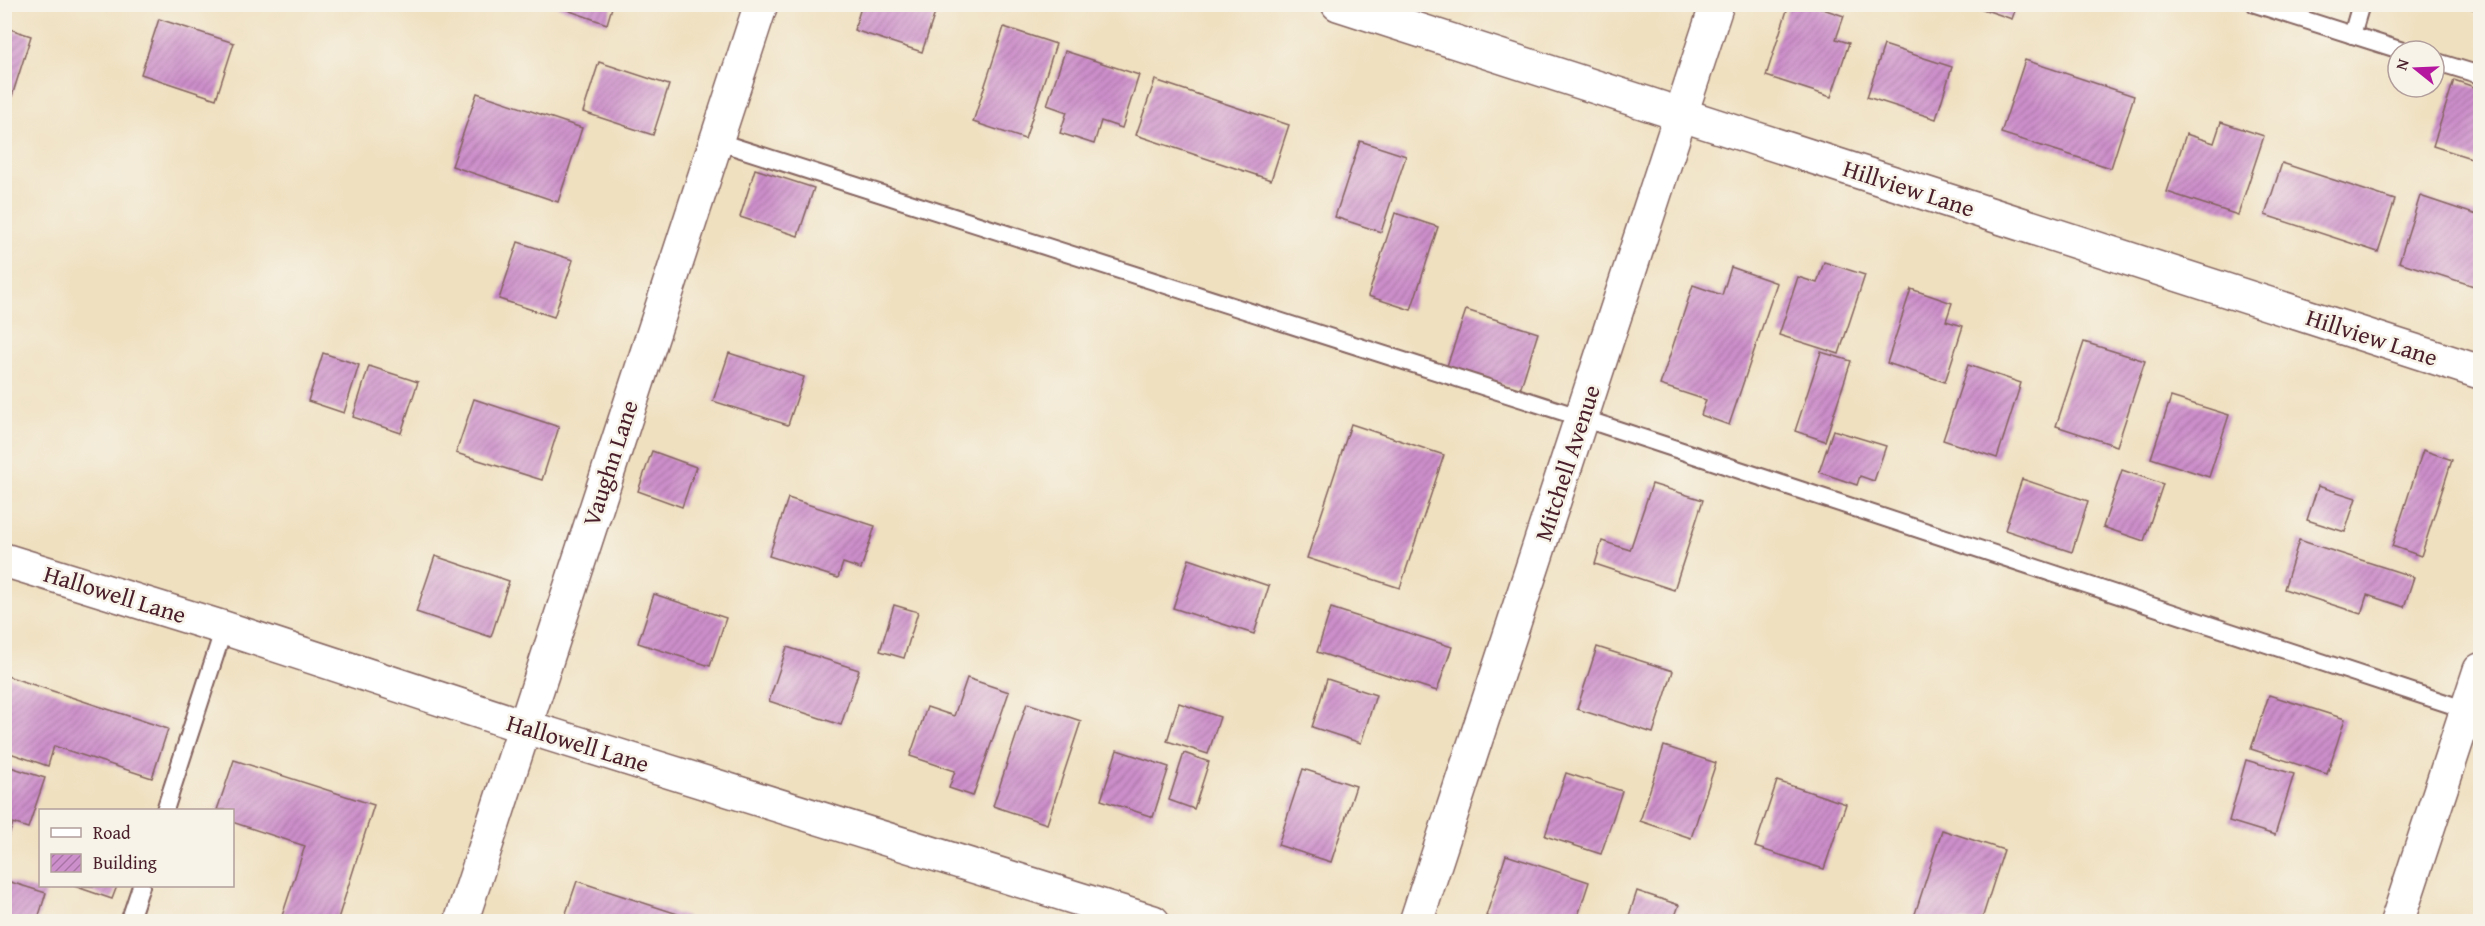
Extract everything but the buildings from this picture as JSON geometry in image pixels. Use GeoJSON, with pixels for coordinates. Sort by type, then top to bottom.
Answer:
{"type":"FeatureCollection","features":[{"type":"Feature","properties":{"kind":"street","name":"Vaughn Lane"},"geometry":{"type":"LineString","coordinates":[[461,921],[761,4]]}},
{"type":"Feature","properties":{"kind":"street","name":"Hillview Lane"},"geometry":{"type":"LineString","coordinates":[[1338,4],[2481,372]]}},
{"type":"Feature","properties":{"kind":"street","name":"Mitchell Avenue"},"geometry":{"type":"LineString","coordinates":[[1416,921],[1717,4]]}},
{"type":"Feature","properties":{"kind":"street","name":"Hallowell Lane"},"geometry":{"type":"LineString","coordinates":[[4,560],[224,628],[523,726],[1153,921]]}},
{"type":"Feature","properties":{"kind":"street"},"geometry":{"type":"LineString","coordinates":[[2397,921],[2481,670]]}},
{"type":"Feature","properties":{"kind":"lane"},"geometry":{"type":"LineString","coordinates":[[2255,4],[2386,46]]}},
{"type":"Feature","properties":{"kind":"lane"},"geometry":{"type":"LineString","coordinates":[[2352,35],[2361,4]]}},
{"type":"Feature","properties":{"kind":"lane"},"geometry":{"type":"LineString","coordinates":[[2446,65],[2481,75]]}},
{"type":"Feature","properties":{"kind":"lane"},"geometry":{"type":"LineString","coordinates":[[716,141],[1582,418],[2467,710]]}},
{"type":"Feature","properties":{"kind":"lane"},"geometry":{"type":"LineString","coordinates":[[165,809],[224,628]]}},
{"type":"Feature","properties":{"kind":"lane"},"geometry":{"type":"LineString","coordinates":[[129,921],[140,887]]}}]}
